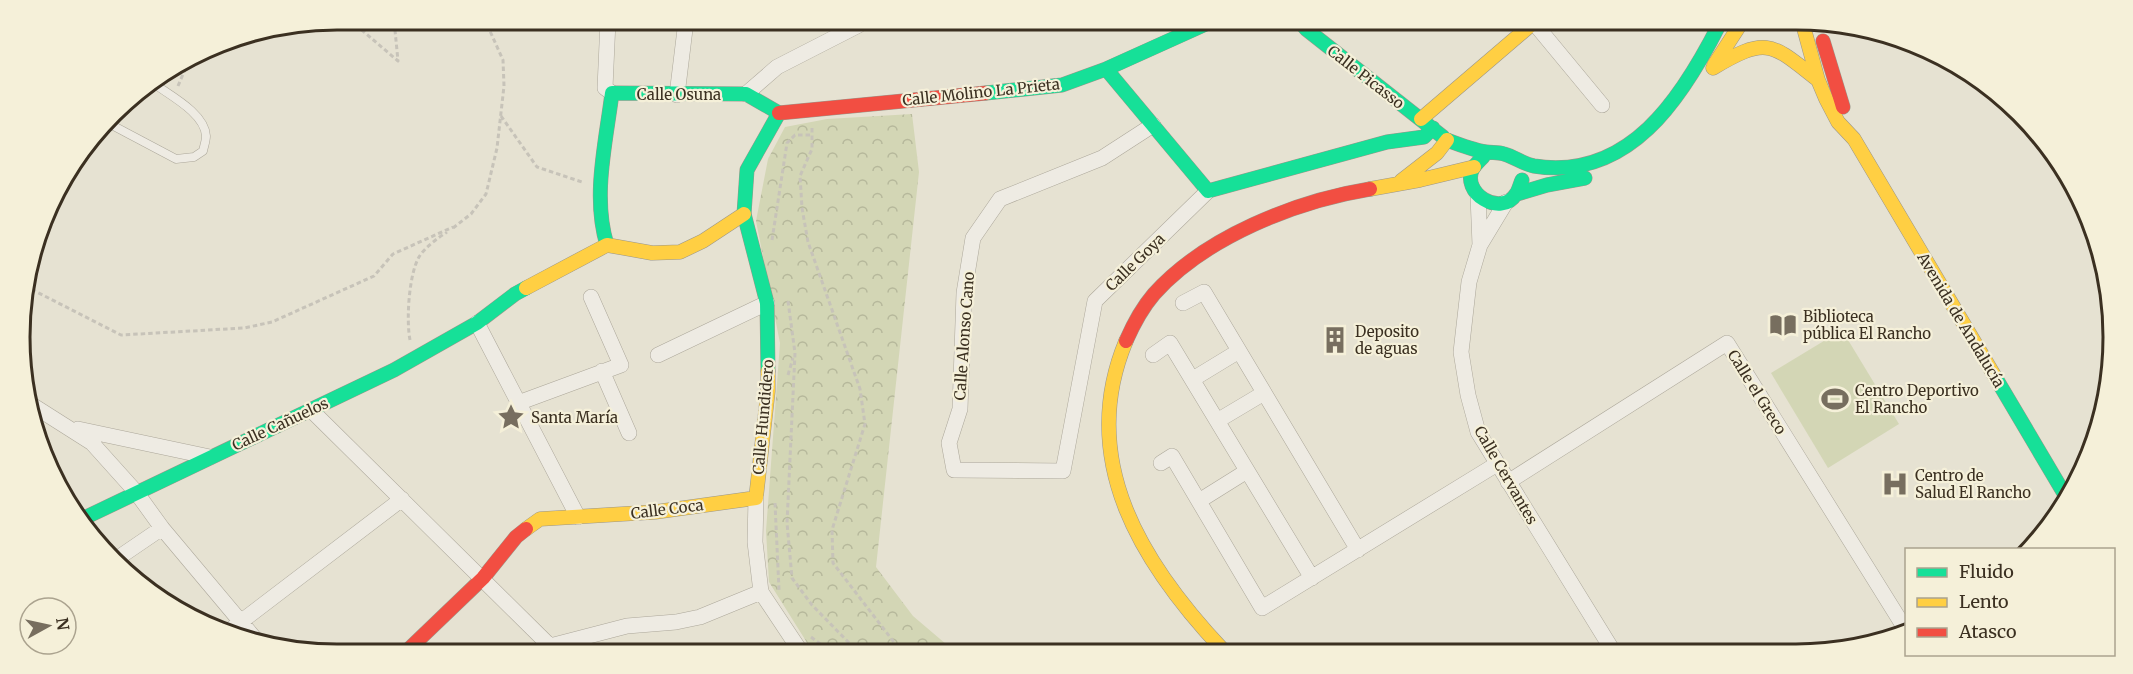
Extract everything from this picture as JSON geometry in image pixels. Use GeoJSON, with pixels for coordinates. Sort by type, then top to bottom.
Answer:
{"type":"FeatureCollection","features":[{"type":"Feature","properties":{"kind":"street"},"geometry":{"type":"LineString","coordinates":[[608,30],[605,88],[612,93],[601,186],[603,237],[607,245],[638,252],[662,254],[683,251],[744,214]]}},
{"type":"Feature","properties":{"kind":"street"},"geometry":{"type":"LineString","coordinates":[[677,95],[685,30]]}},
{"type":"Feature","properties":{"kind":"street"},"geometry":{"type":"LineString","coordinates":[[779,113],[746,94],[777,67],[850,30]]}},
{"type":"Feature","properties":{"kind":"street","name":"Calle Molino La Prieta"},"geometry":{"type":"LineString","coordinates":[[779,113],[1062,85],[1106,69],[1192,30]]}},
{"type":"Feature","properties":{"kind":"street","name":"Calle Picasso"},"geometry":{"type":"LineString","coordinates":[[1310,30],[1447,140]]}},
{"type":"Feature","properties":{"kind":"street"},"geometry":{"type":"LineString","coordinates":[[1421,119],[1526,30]]}},
{"type":"Feature","properties":{"kind":"street"},"geometry":{"type":"LineString","coordinates":[[1538,30],[1602,105]]}},
{"type":"Feature","properties":{"kind":"street"},"geometry":{"type":"LineString","coordinates":[[1447,140],[1507,155],[1530,165],[1539,166],[1584,165],[1610,157],[1632,145],[1658,121],[1681,92],[1707,51],[1717,30]]}},
{"type":"Feature","properties":{"kind":"street"},"geometry":{"type":"LineString","coordinates":[[1736,30],[1722,50],[1710,73],[1736,54],[1760,48],[1771,48],[1792,60],[1818,80]]}},
{"type":"Feature","properties":{"kind":"street","name":"Avenida de Andalucía"},"geometry":{"type":"LineString","coordinates":[[1804,30],[1818,80],[1838,122],[1854,140],[2062,490]]}},
{"type":"Feature","properties":{"kind":"street","name":"Avenida de Andalucía"},"geometry":{"type":"LineString","coordinates":[[1821,31],[1854,140]]}},
{"type":"Feature","properties":{"kind":"street"},"geometry":{"type":"LineString","coordinates":[[1106,69],[1208,191]]}},
{"type":"Feature","properties":{"kind":"street","name":"Calle Osuna"},"geometry":{"type":"LineString","coordinates":[[612,93],[746,94]]}},
{"type":"Feature","properties":{"kind":"street","name":"Calle Hundidero"},"geometry":{"type":"LineString","coordinates":[[779,113],[747,170],[744,214],[768,303],[768,391],[756,498],[755,542],[761,592],[794,644]]}},
{"type":"Feature","properties":{"kind":"street","name":"Calle Alonso Cano"},"geometry":{"type":"LineString","coordinates":[[954,470],[949,443],[960,409],[964,293],[973,238],[1000,199],[1102,158],[1153,125]]}},
{"type":"Feature","properties":{"kind":"street","name":"Calle Goya"},"geometry":{"type":"LineString","coordinates":[[954,470],[1063,471],[1095,301],[1208,191],[1387,142],[1424,137],[1433,128]]}},
{"type":"Feature","properties":{"kind":"street"},"geometry":{"type":"LineString","coordinates":[[1447,140],[1470,170]]}},
{"type":"Feature","properties":{"kind":"street"},"geometry":{"type":"LineString","coordinates":[[1405,182],[1437,153],[1447,140]]}},
{"type":"Feature","properties":{"kind":"street"},"geometry":{"type":"LineString","coordinates":[[1466,191],[1470,170],[1481,158],[1492,153]]}},
{"type":"Feature","properties":{"kind":"street"},"geometry":{"type":"LineString","coordinates":[[1511,198],[1522,180],[1519,165],[1514,159]]}},
{"type":"Feature","properties":{"kind":"street"},"geometry":{"type":"LineString","coordinates":[[1217,644],[1175,596],[1149,557],[1131,522],[1117,487],[1108,450],[1107,417],[1110,389],[1131,328],[1155,294],[1175,275],[1201,256],[1244,232],[1299,206],[1353,190],[1470,170]]}},
{"type":"Feature","properties":{"kind":"street"},"geometry":{"type":"LineString","coordinates":[[1405,182],[1466,191],[1491,204],[1604,172]]}},
{"type":"Feature","properties":{"kind":"street","name":"Calle Cervantes"},"geometry":{"type":"LineString","coordinates":[[1466,191],[1479,245]]}},
{"type":"Feature","properties":{"kind":"street","name":"Calle Cervantes"},"geometry":{"type":"LineString","coordinates":[[1511,198],[1479,245],[1469,282],[1461,352],[1468,395],[1478,432],[1608,644]]}},
{"type":"Feature","properties":{"kind":"street","name":"Calle Cañuelos"},"geometry":{"type":"LineString","coordinates":[[88,516],[414,359],[477,323],[515,294],[607,245]]}},
{"type":"Feature","properties":{"kind":"street"},"geometry":{"type":"LineString","coordinates":[[1183,303],[1204,292],[1358,550]]}},
{"type":"Feature","properties":{"kind":"street"},"geometry":{"type":"LineString","coordinates":[[518,403],[621,365],[591,297]]}},
{"type":"Feature","properties":{"kind":"street"},"geometry":{"type":"LineString","coordinates":[[658,355],[768,303]]}},
{"type":"Feature","properties":{"kind":"street"},"geometry":{"type":"LineString","coordinates":[[477,323],[578,517]]}},
{"type":"Feature","properties":{"kind":"street"},"geometry":{"type":"LineString","coordinates":[[1153,355],[1170,343],[1312,578]]}},
{"type":"Feature","properties":{"kind":"street","name":"Calle el Greco"},"geometry":{"type":"LineString","coordinates":[[1508,482],[1727,343],[1903,625]]}},
{"type":"Feature","properties":{"kind":"street"},"geometry":{"type":"LineString","coordinates":[[1192,379],[1239,351]]}},
{"type":"Feature","properties":{"kind":"street"},"geometry":{"type":"LineString","coordinates":[[602,372],[629,433]]}},
{"type":"Feature","properties":{"kind":"street"},"geometry":{"type":"LineString","coordinates":[[1217,421],[1264,393]]}},
{"type":"Feature","properties":{"kind":"street"},"geometry":{"type":"LineString","coordinates":[[39,409],[92,443],[136,492],[235,626],[402,499]]}},
{"type":"Feature","properties":{"kind":"street"},"geometry":{"type":"LineString","coordinates":[[311,410],[548,644]]}},
{"type":"Feature","properties":{"kind":"street"},"geometry":{"type":"LineString","coordinates":[[67,427],[210,457]]}},
{"type":"Feature","properties":{"kind":"street"},"geometry":{"type":"LineString","coordinates":[[1161,463],[1172,456],[1263,608],[1497,464]]}},
{"type":"Feature","properties":{"kind":"street"},"geometry":{"type":"LineString","coordinates":[[1199,501],[1248,471]]}},
{"type":"Feature","properties":{"kind":"street","name":"Calle Coca"},"geometry":{"type":"LineString","coordinates":[[414,644],[483,578],[516,537],[540,519],[655,512],[756,498]]}},
{"type":"Feature","properties":{"kind":"street"},"geometry":{"type":"LineString","coordinates":[[121,555],[162,528]]}},
{"type":"Feature","properties":{"kind":"street"},"geometry":{"type":"LineString","coordinates":[[558,644],[627,626],[676,622],[700,617],[761,592]]}},
{"type":"Feature","properties":{"kind":"lane"},"geometry":{"type":"LineString","coordinates":[[114,126],[176,159],[194,157],[203,151],[206,135],[199,119],[159,87]]}},
{"type":"Feature","properties":{"kind":"path"},"geometry":{"type":"LineString","coordinates":[[362,30],[398,61],[395,30]]}},
{"type":"Feature","properties":{"kind":"path"},"geometry":{"type":"LineString","coordinates":[[414,359],[407,324],[411,285],[419,257],[471,214],[486,194],[497,148],[504,86],[503,60],[490,30]]}},
{"type":"Feature","properties":{"kind":"path"},"geometry":{"type":"LineString","coordinates":[[173,97],[185,70]]}},
{"type":"Feature","properties":{"kind":"path"},"geometry":{"type":"LineString","coordinates":[[809,109],[812,148],[800,176],[802,208],[808,242],[860,389],[865,424],[832,530],[833,563],[895,644]]}},
{"type":"Feature","properties":{"kind":"path"},"geometry":{"type":"LineString","coordinates":[[501,116],[537,167],[573,180],[601,186]]}},
{"type":"Feature","properties":{"kind":"path"},"geometry":{"type":"LineString","coordinates":[[772,243],[787,143],[795,135],[812,135]]}},
{"type":"Feature","properties":{"kind":"path"},"geometry":{"type":"LineString","coordinates":[[34,291],[121,335],[244,328],[272,322],[374,276],[393,254],[453,227]]}},
{"type":"Feature","properties":{"kind":"path"},"geometry":{"type":"LineString","coordinates":[[785,291],[795,353],[787,523],[792,578],[812,605],[850,644]]}},
{"type":"Feature","properties":{"kind":"path"},"geometry":{"type":"LineString","coordinates":[[787,384],[795,353]]}},
{"type":"Feature","properties":{"kind":"path"},"geometry":{"type":"LineString","coordinates":[[775,498],[779,592]]}},
{"type":"Feature","properties":{"kind":"path"},"geometry":{"type":"LineString","coordinates":[[805,633],[820,644]]}},
{"type":"Feature","properties":{"kind":"green space"},"geometry":{"type":"Polygon","coordinates":[[[912,114],[919,172],[876,567],[913,616],[946,644],[808,644],[769,582],[766,531],[780,343],[756,221],[768,159],[785,127],[827,119],[912,114]]]}},
{"type":"Feature","properties":{"kind":"green space","name":"Centro Deportivo El Rancho"},"geometry":{"type":"Polygon","coordinates":[[[1842,330],[1899,424],[1828,468],[1771,373],[1842,330]]]}},
{"type":"Feature","properties":{"kind":"traffic: fast"},"geometry":{"type":"LineString","coordinates":[[986,93],[1062,85],[1106,69],[1192,30]]}},
{"type":"Feature","properties":{"kind":"traffic: fast"},"geometry":{"type":"LineString","coordinates":[[1307,30],[1443,137]]}},
{"type":"Feature","properties":{"kind":"traffic: fast"},"geometry":{"type":"LineString","coordinates":[[1447,140],[1476,150],[1504,154],[1534,166],[1568,167],[1598,161],[1625,147],[1669,106],[1688,80],[1716,30]]}},
{"type":"Feature","properties":{"kind":"traffic: fast"},"geometry":{"type":"LineString","coordinates":[[1106,69],[1208,191],[1387,142],[1424,137],[1433,128]]}},
{"type":"Feature","properties":{"kind":"traffic: fast"},"geometry":{"type":"LineString","coordinates":[[607,245],[600,189],[612,93],[746,94],[779,113]]}},
{"type":"Feature","properties":{"kind":"traffic: fast"},"geometry":{"type":"LineString","coordinates":[[768,371],[767,303],[744,214],[747,170],[779,113]]}},
{"type":"Feature","properties":{"kind":"traffic: fast"},"geometry":{"type":"LineString","coordinates":[[1483,157],[1473,168],[1470,177],[1477,194],[1484,199],[1501,204],[1509,201],[1517,192],[1522,180]]}},
{"type":"Feature","properties":{"kind":"traffic: fast"},"geometry":{"type":"LineString","coordinates":[[1517,194],[1547,185],[1585,178]]}},
{"type":"Feature","properties":{"kind":"traffic: fast"},"geometry":{"type":"LineString","coordinates":[[88,516],[394,370],[477,323],[526,288]]}},
{"type":"Feature","properties":{"kind":"traffic: fast"},"geometry":{"type":"LineString","coordinates":[[1994,375],[2062,490]]}},
{"type":"Feature","properties":{"kind":"traffic: slow"},"geometry":{"type":"LineString","coordinates":[[1421,119],[1525,30]]}},
{"type":"Feature","properties":{"kind":"traffic: slow"},"geometry":{"type":"LineString","coordinates":[[1714,65],[1737,30]]}},
{"type":"Feature","properties":{"kind":"traffic: slow"},"geometry":{"type":"LineString","coordinates":[[1804,30],[1818,80],[1838,122],[1854,139],[1994,375]]}},
{"type":"Feature","properties":{"kind":"traffic: slow"},"geometry":{"type":"LineString","coordinates":[[1713,68],[1746,51],[1769,48],[1790,58],[1818,80]]}},
{"type":"Feature","properties":{"kind":"traffic: slow"},"geometry":{"type":"LineString","coordinates":[[1401,181],[1437,153],[1447,140]]}},
{"type":"Feature","properties":{"kind":"traffic: slow"},"geometry":{"type":"LineString","coordinates":[[1370,189],[1474,167]]}},
{"type":"Feature","properties":{"kind":"traffic: slow"},"geometry":{"type":"LineString","coordinates":[[526,288],[607,245],[652,253],[680,252],[703,241],[744,214]]}},
{"type":"Feature","properties":{"kind":"traffic: slow"},"geometry":{"type":"LineString","coordinates":[[1126,341],[1113,385],[1109,428],[1114,469],[1126,509],[1144,547],[1167,583],[1218,644]]}},
{"type":"Feature","properties":{"kind":"traffic: slow"},"geometry":{"type":"LineString","coordinates":[[526,529],[540,519],[655,512],[756,498],[768,391],[768,371]]}},
{"type":"Feature","properties":{"kind":"traffic: jam"},"geometry":{"type":"LineString","coordinates":[[1823,41],[1843,107]]}},
{"type":"Feature","properties":{"kind":"traffic: jam"},"geometry":{"type":"LineString","coordinates":[[779,113],[986,93]]}},
{"type":"Feature","properties":{"kind":"traffic: jam"},"geometry":{"type":"LineString","coordinates":[[1126,341],[1138,317],[1154,294],[1199,255],[1225,239],[1283,212],[1312,202],[1370,189]]}},
{"type":"Feature","properties":{"kind":"traffic: jam"},"geometry":{"type":"LineString","coordinates":[[414,644],[483,578],[516,537],[526,529]]}},
{"type":"Feature","properties":{"kind":"place","name":"Biblioteca pública El Rancho"},"geometry":{"type":"Point","coordinates":[1783,325]}},
{"type":"Feature","properties":{"kind":"place","name":"Deposito de aguas"},"geometry":{"type":"Point","coordinates":[1335,340]}},
{"type":"Feature","properties":{"kind":"place","name":"Centro Deportivo El Rancho"},"geometry":{"type":"Point","coordinates":[1835,399]}},
{"type":"Feature","properties":{"kind":"place","name":"Santa María"},"geometry":{"type":"Point","coordinates":[511,417]}},
{"type":"Feature","properties":{"kind":"place","name":"Centro de Salud El Rancho"},"geometry":{"type":"Point","coordinates":[1895,484]}}]}
